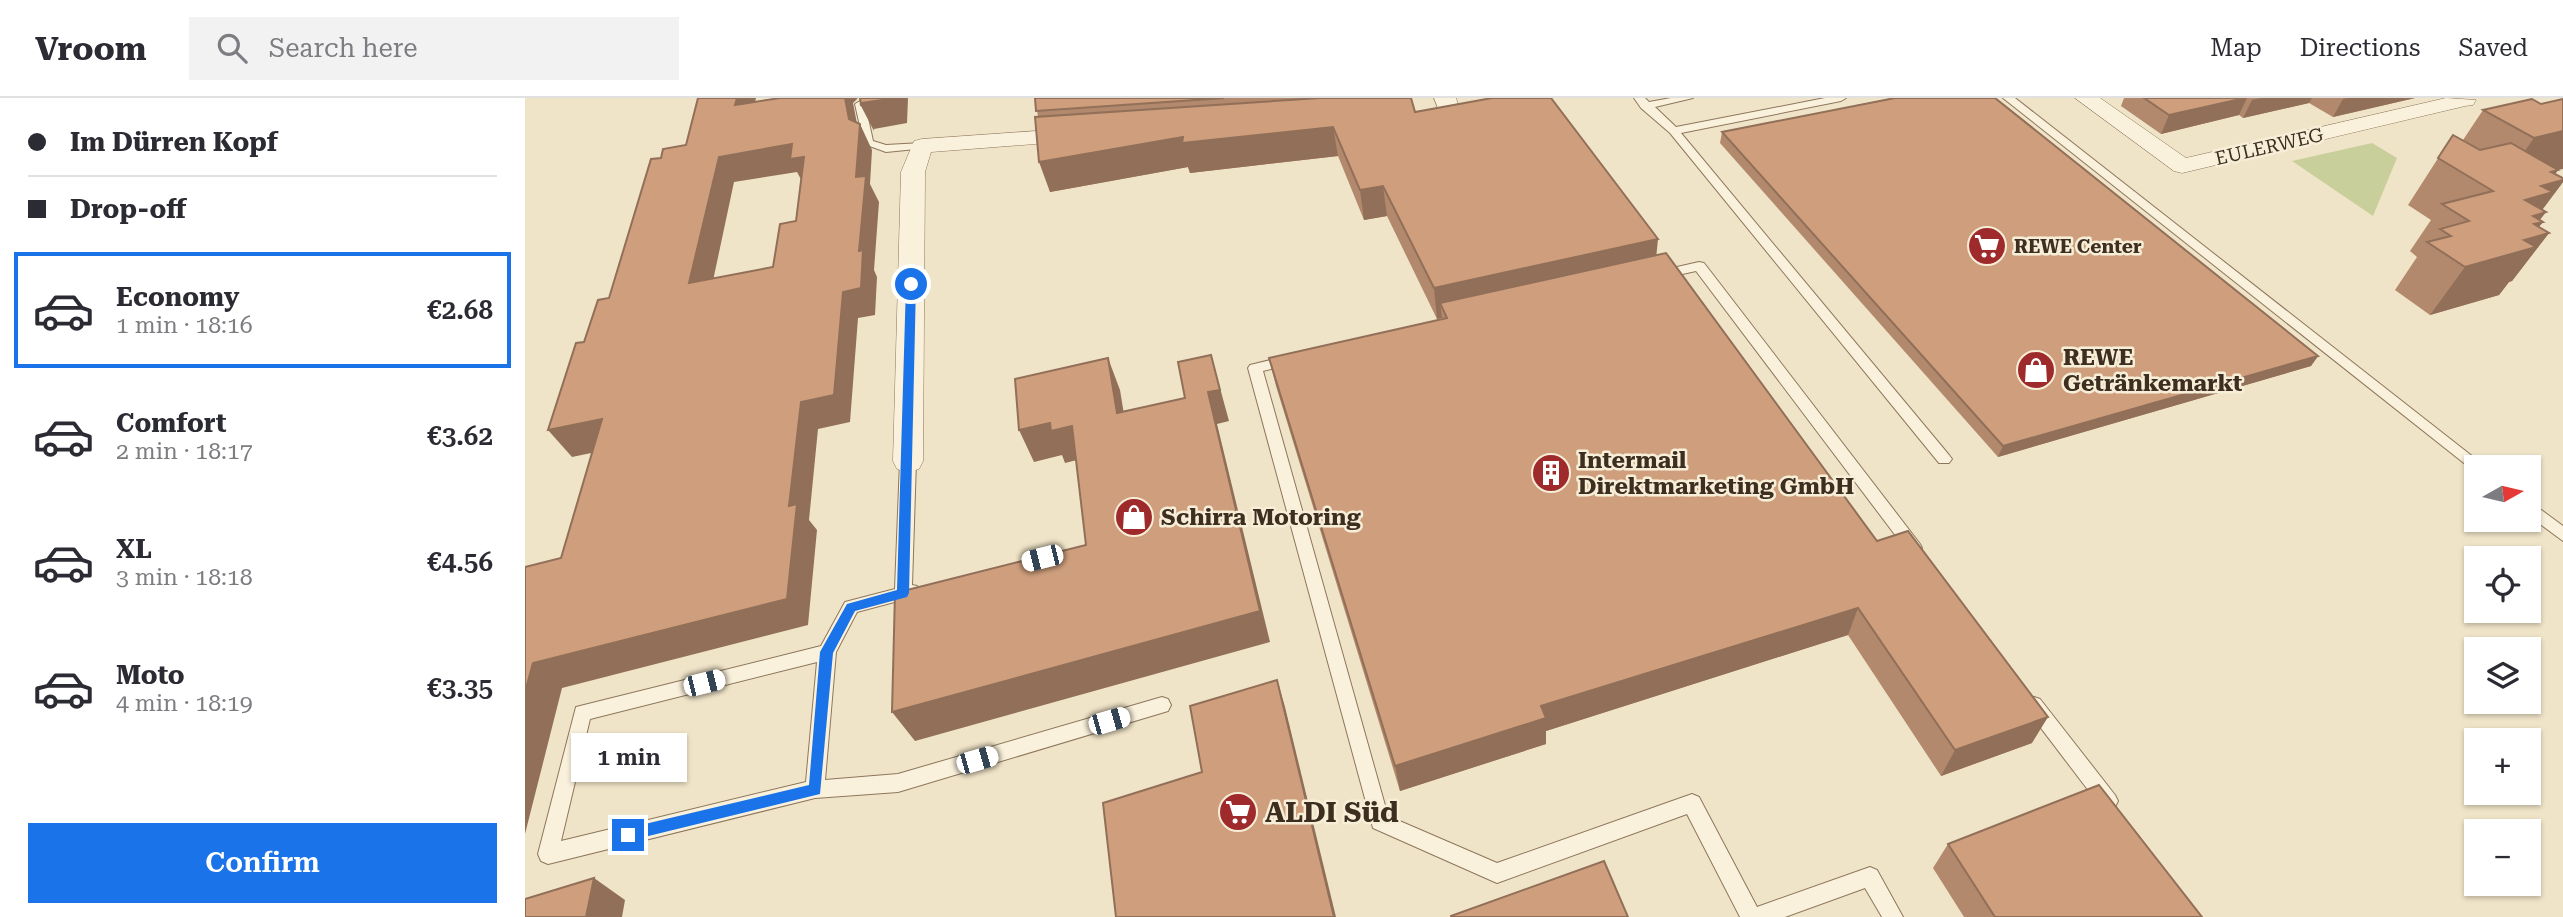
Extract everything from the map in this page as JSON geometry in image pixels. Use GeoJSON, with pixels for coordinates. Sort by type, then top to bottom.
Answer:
{"type":"FeatureCollection","features":[{"type":"Feature","properties":{"kind":"street","name":"EULERWEG"},"geometry":{"type":"LineString","coordinates":[[2086,98],[2182,166],[2465,100],[2460,98]]}},
{"type":"Feature","properties":{"kind":"street"},"geometry":{"type":"LineString","coordinates":[[1426,112],[1447,103],[1470,104]]}},
{"type":"Feature","properties":{"kind":"street"},"geometry":{"type":"LineString","coordinates":[[908,461],[913,172],[922,146],[1102,134]]}},
{"type":"Feature","properties":{"kind":"lane"},"geometry":{"type":"LineString","coordinates":[[1642,102],[1688,98]]}},
{"type":"Feature","properties":{"kind":"lane"},"geometry":{"type":"LineString","coordinates":[[1674,131],[1841,98]]}},
{"type":"Feature","properties":{"kind":"lane"},"geometry":{"type":"LineString","coordinates":[[2008,98],[2464,455]]}},
{"type":"Feature","properties":{"kind":"lane"},"geometry":{"type":"LineString","coordinates":[[1642,102],[1674,131],[1944,459]]}},
{"type":"Feature","properties":{"kind":"lane"},"geometry":{"type":"LineString","coordinates":[[860,104],[868,142],[878,148],[922,146]]}},
{"type":"Feature","properties":{"kind":"lane"},"geometry":{"type":"LineString","coordinates":[[1645,279],[1699,267],[1927,564]]}},
{"type":"Feature","properties":{"kind":"lane"},"geometry":{"type":"LineString","coordinates":[[1309,356],[1255,368],[1380,822],[1497,873],[1692,803],[1754,917],[1870,877],[1893,917]]}},
{"type":"Feature","properties":{"kind":"lane"},"geometry":{"type":"LineString","coordinates":[[903,593],[908,461]]}},
{"type":"Feature","properties":{"kind":"lane"},"geometry":{"type":"LineString","coordinates":[[2541,517],[2563,534]]}},
{"type":"Feature","properties":{"kind":"lane"},"geometry":{"type":"LineString","coordinates":[[815,789],[827,652],[851,607],[928,587]]}},
{"type":"Feature","properties":{"kind":"lane"},"geometry":{"type":"LineString","coordinates":[[827,652],[582,713],[548,854],[815,789],[898,783],[1162,705]]}},
{"type":"Feature","properties":{"kind":"lane"},"geometry":{"type":"LineString","coordinates":[[2028,696],[2120,818]]}},
{"type":"Feature","properties":{"kind":"green space"},"geometry":{"type":"Polygon","coordinates":[[[2372,143],[2397,158],[2373,216],[2292,161],[2372,143]]]}},
{"type":"Feature","properties":{"kind":"building"},"geometry":{"type":"Polygon","coordinates":[[[698,98],[737,98],[735,105],[780,98],[845,98],[849,119],[860,124],[856,177],[866,176],[859,251],[863,250],[861,288],[843,292],[834,395],[801,402],[789,506],[797,504],[787,599],[533,663],[525,692],[525,567],[561,558],[602,419],[548,430],[576,343],[584,342],[598,300],[609,298],[651,159],[661,158],[663,149],[686,145],[698,98]],[[792,144],[719,157],[689,283],[773,267],[780,224],[796,221],[804,157],[790,159],[792,144]]]}},
{"type":"Feature","properties":{"kind":"building"},"geometry":{"type":"Polygon","coordinates":[[[860,98],[896,98],[862,103],[861,106],[860,98]]]}},
{"type":"Feature","properties":{"kind":"building"},"geometry":{"type":"Polygon","coordinates":[[[1035,98],[1224,98],[1036,111],[1035,98]]]}},
{"type":"Feature","properties":{"kind":"building"},"geometry":{"type":"Polygon","coordinates":[[[1320,98],[1411,98],[1415,112],[1492,98],[1551,98],[1658,239],[1434,288],[1383,186],[1360,190],[1333,127],[1182,143],[1183,137],[1039,162],[1035,117],[1320,98]]]}},
{"type":"Feature","properties":{"kind":"building","name":"REWE Center"},"geometry":{"type":"Polygon","coordinates":[[[1895,98],[1995,98],[2318,356],[2003,446],[1722,132],[1895,98]]]}},
{"type":"Feature","properties":{"kind":"building"},"geometry":{"type":"Polygon","coordinates":[[[2144,98],[2245,98],[2169,115],[2144,98]]]}},
{"type":"Feature","properties":{"kind":"building"},"geometry":{"type":"Polygon","coordinates":[[[2532,99],[2541,104],[2563,99],[2563,131],[2534,138],[2483,110],[2532,99]]]}},
{"type":"Feature","properties":{"kind":"building"},"geometry":{"type":"Polygon","coordinates":[[[2453,135],[2480,150],[2511,143],[2558,170],[2551,172],[2563,180],[2541,186],[2553,192],[2525,200],[2546,212],[2533,216],[2543,222],[2534,224],[2549,233],[2524,240],[2536,247],[2465,267],[2427,242],[2451,236],[2440,229],[2469,221],[2442,204],[2493,191],[2438,158],[2453,135]]]}},
{"type":"Feature","properties":{"kind":"building","name":"Intermail Direktmarketing GmbH"},"geometry":{"type":"Polygon","coordinates":[[[1666,253],[1877,541],[1908,531],[2048,717],[1955,750],[1858,608],[1541,706],[1546,718],[1395,766],[1269,358],[1447,318],[1440,303],[1666,253]]]}},
{"type":"Feature","properties":{"kind":"building"},"geometry":{"type":"Polygon","coordinates":[[[1211,355],[1220,390],[1208,392],[1260,611],[892,712],[895,593],[1086,545],[1072,426],[1051,431],[1050,423],[1019,430],[1015,379],[1108,358],[1117,413],[1185,398],[1178,362],[1211,355]]]}},
{"type":"Feature","properties":{"kind":"building","name":"ALDI Süd"},"geometry":{"type":"Polygon","coordinates":[[[1277,680],[1334,917],[1116,917],[1103,803],[1202,772],[1190,706],[1277,680]]]}},
{"type":"Feature","properties":{"kind":"building"},"geometry":{"type":"Polygon","coordinates":[[[2099,785],[2202,917],[1995,917],[1948,844],[2099,785]]]}},
{"type":"Feature","properties":{"kind":"building"},"geometry":{"type":"Polygon","coordinates":[[[1604,861],[1628,917],[1451,917],[1451,916],[1604,861]]]}},
{"type":"Feature","properties":{"kind":"building"},"geometry":{"type":"Polygon","coordinates":[[[594,878],[586,917],[525,917],[525,899],[594,878]]]}},
{"type":"Feature","properties":{"kind":"place","name":"REWE Center"},"geometry":{"type":"Point","coordinates":[1987,246]}},
{"type":"Feature","properties":{"kind":"place","name":"REWE Getränkemarkt"},"geometry":{"type":"Point","coordinates":[2036,370]}},
{"type":"Feature","properties":{"kind":"place","name":"Intermail Direktmarketing GmbH"},"geometry":{"type":"Point","coordinates":[1551,473]}},
{"type":"Feature","properties":{"kind":"place","name":"Schirra Motoring"},"geometry":{"type":"Point","coordinates":[1134,517]}},
{"type":"Feature","properties":{"kind":"place","name":"ALDI Süd"},"geometry":{"type":"Point","coordinates":[1238,812]}},
{"type":"Feature","properties":{"kind":"route"},"geometry":{"type":"LineString","coordinates":[[628,835],[815,789],[827,652],[851,607],[903,593],[911,284]]}}]}
